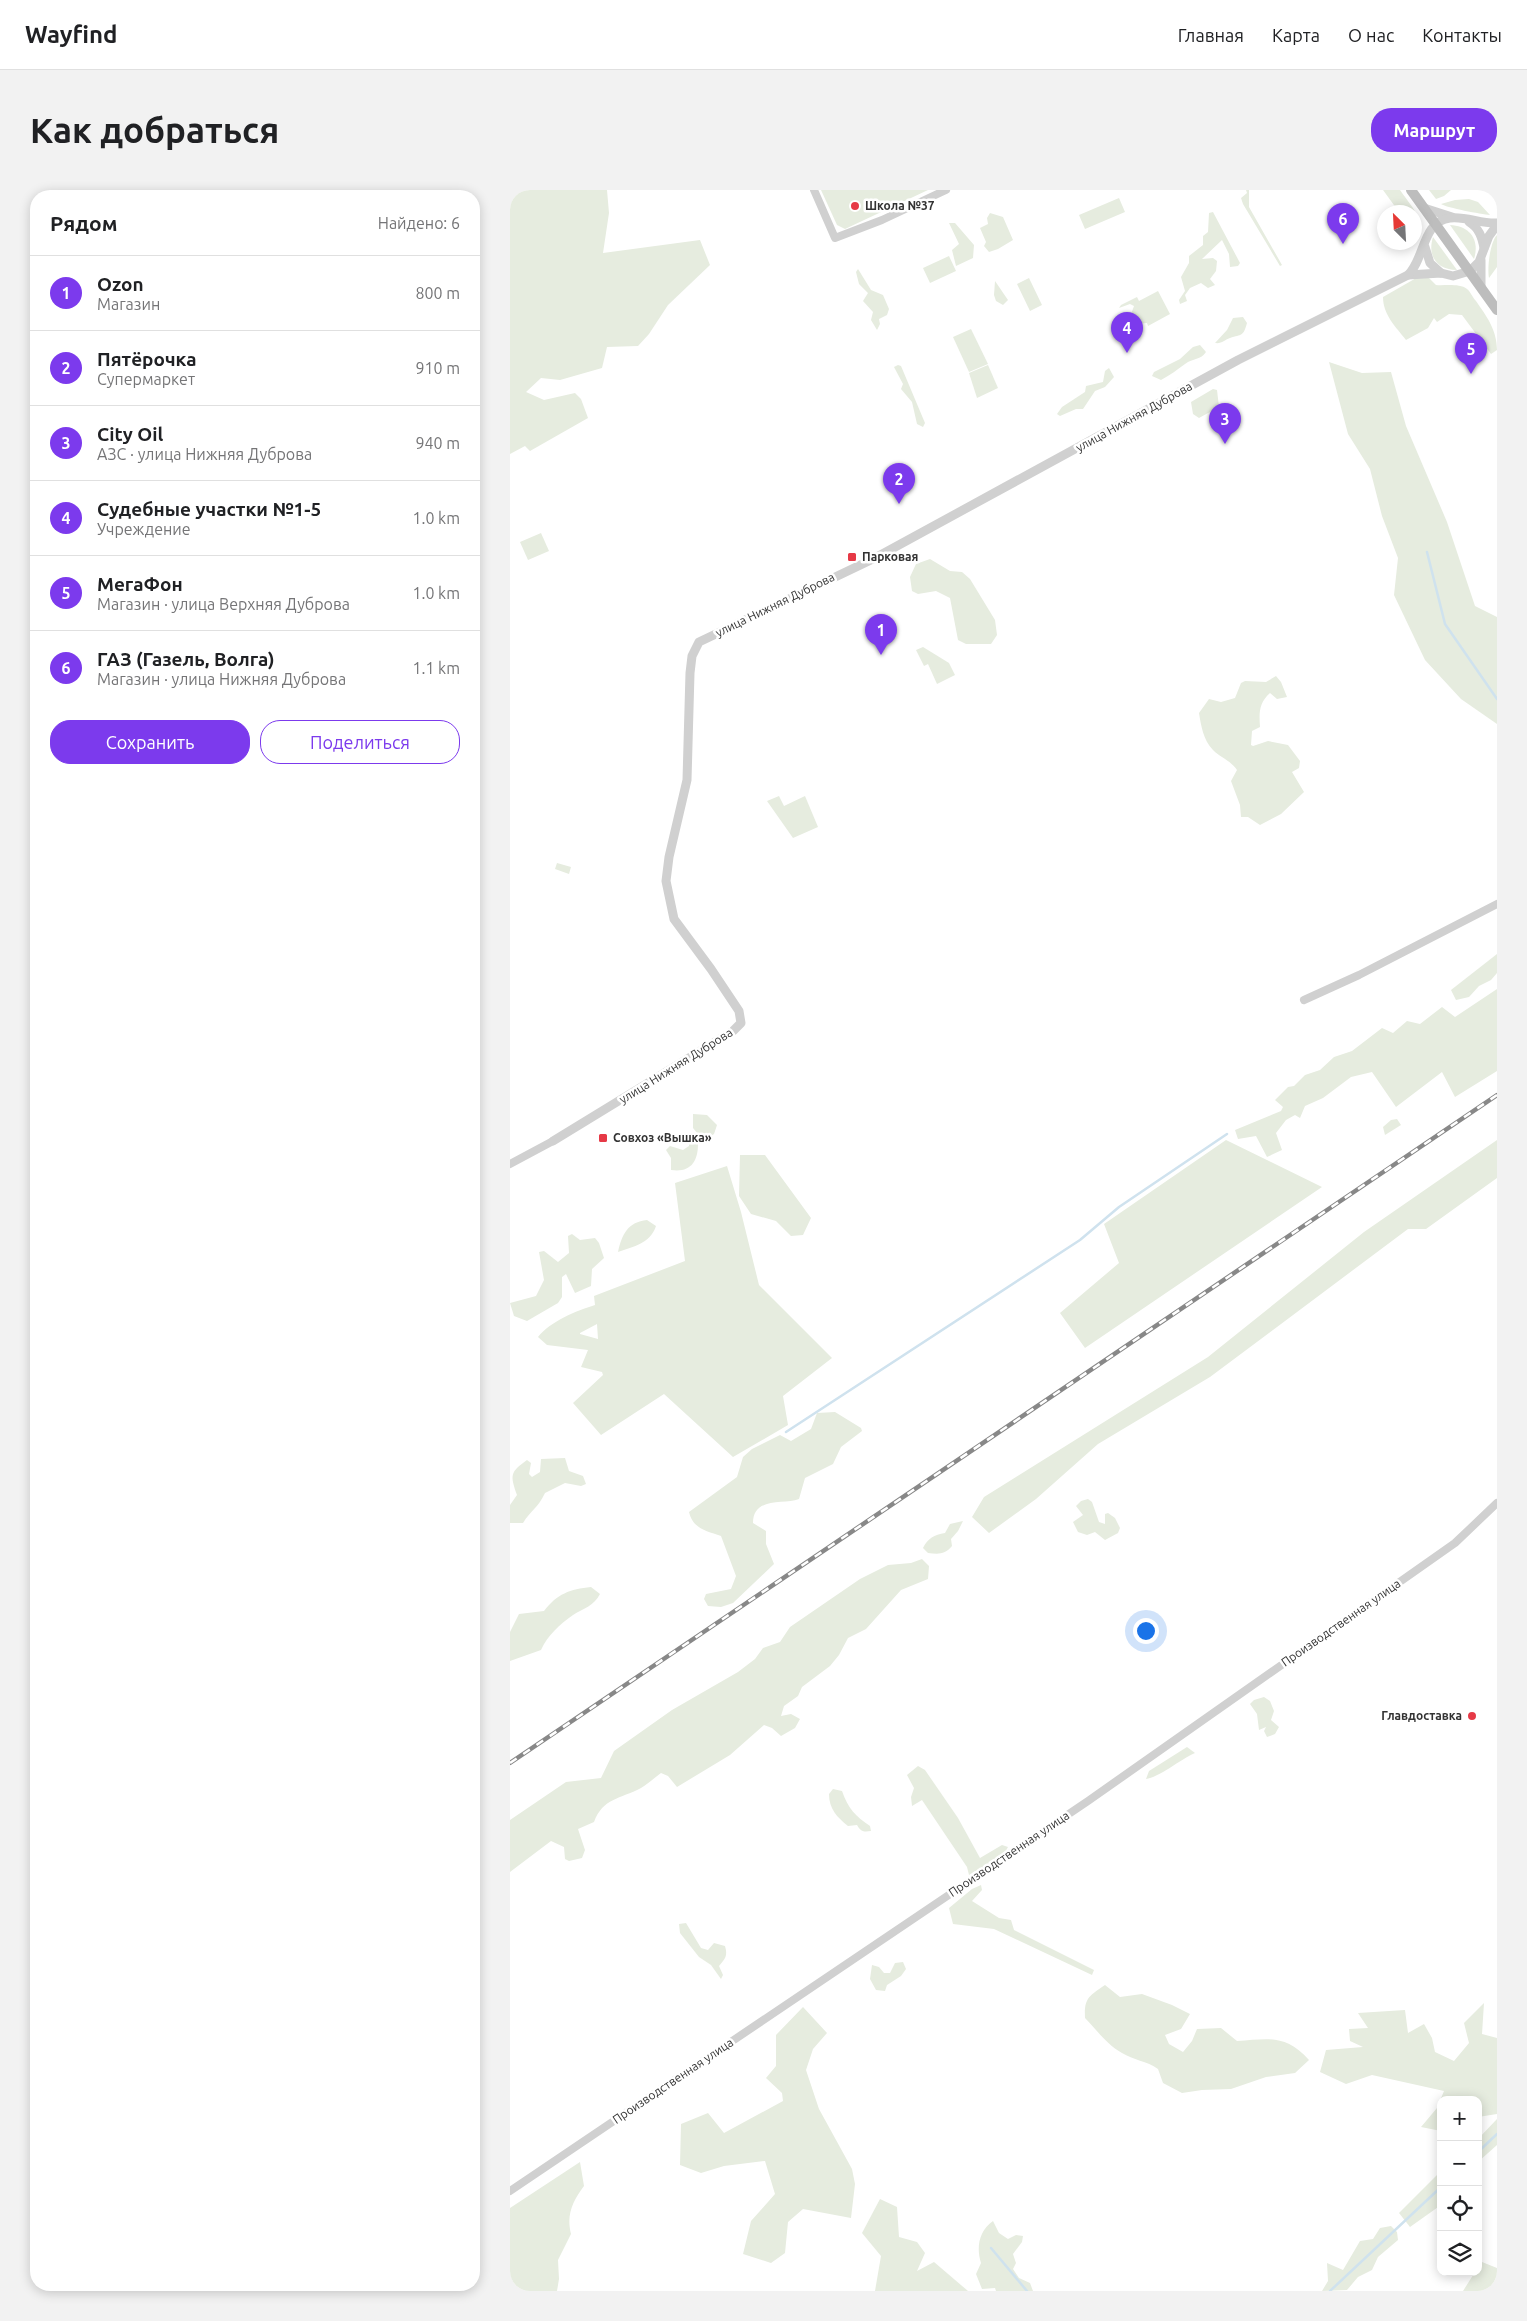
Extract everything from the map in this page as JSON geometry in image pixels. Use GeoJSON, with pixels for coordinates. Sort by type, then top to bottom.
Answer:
{"type":"FeatureCollection","features":[{"type":"Feature","properties":{"kind":"main road"},"geometry":{"type":"LineString","coordinates":[[1411,190],[1497,310]]}},
{"type":"Feature","properties":{"kind":"street"},"geometry":{"type":"LineString","coordinates":[[814,190],[835,238],[882,220],[946,190]]}},
{"type":"Feature","properties":{"kind":"street"},"geometry":{"type":"LineString","coordinates":[[1424,208],[1461,219],[1484,224],[1497,224],[1483,252],[1470,271],[1453,276]]}},
{"type":"Feature","properties":{"kind":"street"},"geometry":{"type":"LineString","coordinates":[[1424,208],[1428,220],[1426,254],[1430,264],[1441,273]]}},
{"type":"Feature","properties":{"kind":"street"},"geometry":{"type":"LineString","coordinates":[[1408,275],[1416,268],[1426,240],[1436,224],[1444,220],[1461,219],[1476,228],[1482,238],[1481,287]]}},
{"type":"Feature","properties":{"kind":"street","name":"улица Нижняя Дуброва"},"geometry":{"type":"LineString","coordinates":[[553,1141],[733,1031],[741,1023],[739,1011],[674,919],[666,882],[669,857],[687,780],[690,673],[692,656],[699,642],[876,558],[1238,360],[1408,275],[1441,273],[1481,287]]}},
{"type":"Feature","properties":{"kind":"street"},"geometry":{"type":"LineString","coordinates":[[1304,1000],[1359,975],[1497,904]]}},
{"type":"Feature","properties":{"kind":"street"},"geometry":{"type":"LineString","coordinates":[[510,1164],[553,1141]]}},
{"type":"Feature","properties":{"kind":"street","name":"Производственная улица"},"geometry":{"type":"LineString","coordinates":[[510,2191],[1088,1801],[1455,1542],[1497,1503]]}},
{"type":"Feature","properties":{"kind":"shaded area"},"geometry":{"type":"Polygon","coordinates":[[[510,190],[607,190],[609,213],[603,253],[700,240],[710,265],[668,305],[649,334],[638,346],[607,347],[602,368],[560,380],[541,378],[526,392],[544,400],[575,393],[581,399],[588,418],[530,451],[525,446],[510,454],[510,190]]]}},
{"type":"Feature","properties":{"kind":"shaded area"},"geometry":{"type":"Polygon","coordinates":[[[821,190],[928,190],[845,229],[837,225],[821,190]]]}},
{"type":"Feature","properties":{"kind":"shaded area"},"geometry":{"type":"Polygon","coordinates":[[[1246,190],[1249,190],[1249,207],[1282,265],[1280,266],[1243,204],[1241,198],[1247,193],[1246,190]]]}},
{"type":"Feature","properties":{"kind":"shaded area"},"geometry":{"type":"Polygon","coordinates":[[[1383,190],[1400,190],[1411,205],[1394,205],[1383,190]]]}},
{"type":"Feature","properties":{"kind":"shaded area"},"geometry":{"type":"Polygon","coordinates":[[[1429,190],[1451,190],[1444,196],[1436,199],[1429,190]]]}},
{"type":"Feature","properties":{"kind":"shaded area"},"geometry":{"type":"Polygon","coordinates":[[[1119,198],[1125,212],[1085,229],[1079,215],[1119,198]]]}},
{"type":"Feature","properties":{"kind":"shaded area"},"geometry":{"type":"Polygon","coordinates":[[[1469,199],[1478,202],[1490,215],[1441,204],[1455,200],[1469,199]]]}},
{"type":"Feature","properties":{"kind":"shaded area"},"geometry":{"type":"Polygon","coordinates":[[[1213,212],[1240,263],[1238,266],[1230,267],[1229,254],[1222,240],[1202,259],[1213,258],[1217,261],[1216,271],[1210,279],[1215,285],[1208,288],[1201,283],[1190,288],[1185,295],[1187,301],[1180,304],[1179,300],[1185,291],[1181,277],[1189,263],[1189,256],[1203,245],[1203,236],[1208,232],[1209,213],[1213,212]]]}},
{"type":"Feature","properties":{"kind":"shaded area"},"geometry":{"type":"Polygon","coordinates":[[[990,213],[1003,217],[1013,240],[989,252],[984,246],[986,242],[980,228],[988,224],[987,218],[990,213]]]}},
{"type":"Feature","properties":{"kind":"shaded area"},"geometry":{"type":"Polygon","coordinates":[[[949,223],[955,223],[974,245],[973,258],[956,266],[952,250],[959,244],[949,223]]]}},
{"type":"Feature","properties":{"kind":"shaded area"},"geometry":{"type":"Polygon","coordinates":[[[1450,225],[1463,228],[1472,235],[1476,246],[1474,259],[1450,225]]]}},
{"type":"Feature","properties":{"kind":"shaded area"},"geometry":{"type":"Polygon","coordinates":[[[1497,235],[1497,267],[1489,278],[1490,255],[1497,235]]]}},
{"type":"Feature","properties":{"kind":"shaded area"},"geometry":{"type":"Polygon","coordinates":[[[1433,237],[1457,270],[1444,268],[1435,261],[1431,250],[1433,237]]]}},
{"type":"Feature","properties":{"kind":"shaded area"},"geometry":{"type":"Polygon","coordinates":[[[949,256],[956,271],[930,283],[923,268],[949,256]]]}},
{"type":"Feature","properties":{"kind":"shaded area"},"geometry":{"type":"Polygon","coordinates":[[[858,269],[871,290],[883,295],[889,309],[887,315],[879,319],[880,324],[877,330],[871,320],[873,312],[863,301],[868,293],[859,284],[856,272],[858,269]]]}},
{"type":"Feature","properties":{"kind":"shaded area"},"geometry":{"type":"Polygon","coordinates":[[[1418,277],[1429,278],[1436,285],[1460,286],[1468,290],[1491,324],[1497,343],[1497,350],[1491,354],[1462,315],[1449,314],[1437,322],[1434,318],[1428,328],[1406,340],[1388,315],[1383,297],[1418,277]]]}},
{"type":"Feature","properties":{"kind":"shaded area"},"geometry":{"type":"Polygon","coordinates":[[[1029,278],[1042,305],[1030,311],[1017,284],[1029,278]]]}},
{"type":"Feature","properties":{"kind":"shaded area"},"geometry":{"type":"Polygon","coordinates":[[[995,281],[1008,300],[1003,305],[996,301],[994,295],[995,281]]]}},
{"type":"Feature","properties":{"kind":"shaded area"},"geometry":{"type":"Polygon","coordinates":[[[1158,291],[1170,314],[1148,326],[1147,323],[1134,324],[1130,317],[1134,306],[1130,304],[1119,308],[1121,305],[1137,297],[1139,301],[1158,291]]]}},
{"type":"Feature","properties":{"kind":"shaded area"},"geometry":{"type":"Polygon","coordinates":[[[1243,317],[1247,323],[1243,333],[1215,343],[1227,330],[1233,318],[1243,317]]]}},
{"type":"Feature","properties":{"kind":"shaded area"},"geometry":{"type":"Polygon","coordinates":[[[971,329],[988,364],[969,372],[953,337],[971,329]]]}},
{"type":"Feature","properties":{"kind":"shaded area"},"geometry":{"type":"Polygon","coordinates":[[[1200,345],[1206,352],[1202,356],[1188,362],[1161,380],[1152,376],[1154,372],[1180,359],[1193,347],[1200,345]]]}},
{"type":"Feature","properties":{"kind":"shaded area"},"geometry":{"type":"Polygon","coordinates":[[[1329,362],[1362,373],[1391,372],[1406,426],[1447,522],[1475,606],[1497,617],[1497,724],[1461,699],[1425,660],[1394,595],[1398,558],[1382,516],[1370,469],[1348,434],[1329,362]]]}},
{"type":"Feature","properties":{"kind":"shaded area"},"geometry":{"type":"Polygon","coordinates":[[[988,365],[998,388],[977,398],[969,373],[988,365]]]}},
{"type":"Feature","properties":{"kind":"shaded area"},"geometry":{"type":"Polygon","coordinates":[[[901,366],[925,423],[923,427],[917,424],[912,402],[901,389],[903,384],[894,367],[901,366]]]}},
{"type":"Feature","properties":{"kind":"shaded area"},"geometry":{"type":"Polygon","coordinates":[[[1109,368],[1114,377],[1105,387],[1095,391],[1083,409],[1076,409],[1060,416],[1057,414],[1062,407],[1085,392],[1086,386],[1103,382],[1105,371],[1109,368]]]}},
{"type":"Feature","properties":{"kind":"shaded area"},"geometry":{"type":"Polygon","coordinates":[[[1213,389],[1217,390],[1219,407],[1199,418],[1193,414],[1191,402],[1213,389]]]}},
{"type":"Feature","properties":{"kind":"shaded area"},"geometry":{"type":"Polygon","coordinates":[[[541,533],[549,551],[528,560],[520,542],[541,533]]]}},
{"type":"Feature","properties":{"kind":"shaded area"},"geometry":{"type":"Polygon","coordinates":[[[930,559],[950,571],[962,572],[970,579],[995,620],[997,635],[991,644],[966,644],[958,640],[950,598],[936,591],[918,594],[912,591],[910,577],[916,564],[930,559]]]}},
{"type":"Feature","properties":{"kind":"shaded area"},"geometry":{"type":"Polygon","coordinates":[[[923,647],[949,663],[955,675],[937,684],[928,664],[924,666],[916,650],[923,647]]]}},
{"type":"Feature","properties":{"kind":"shaded area"},"geometry":{"type":"Polygon","coordinates":[[[1276,676],[1281,682],[1287,697],[1277,699],[1270,693],[1266,697],[1261,708],[1260,727],[1252,731],[1251,745],[1268,741],[1288,745],[1300,761],[1299,768],[1292,772],[1304,792],[1281,814],[1260,825],[1248,817],[1241,817],[1240,805],[1231,781],[1237,770],[1216,753],[1207,742],[1199,713],[1209,699],[1221,702],[1235,698],[1241,683],[1245,681],[1266,682],[1276,676]]]}},
{"type":"Feature","properties":{"kind":"shaded area"},"geometry":{"type":"Polygon","coordinates":[[[779,796],[784,806],[805,796],[818,827],[793,838],[767,801],[779,796]]]}},
{"type":"Feature","properties":{"kind":"shaded area"},"geometry":{"type":"Polygon","coordinates":[[[557,863],[571,867],[569,874],[555,869],[557,863]]]}},
{"type":"Feature","properties":{"kind":"shaded area"},"geometry":{"type":"Polygon","coordinates":[[[1497,954],[1497,973],[1491,980],[1479,986],[1469,997],[1456,1000],[1451,990],[1497,954]]]}},
{"type":"Feature","properties":{"kind":"shaded area"},"geometry":{"type":"Polygon","coordinates":[[[1497,989],[1497,1071],[1455,1097],[1442,1072],[1396,1107],[1372,1072],[1351,1077],[1323,1098],[1305,1106],[1300,1118],[1295,1115],[1286,1120],[1276,1133],[1282,1150],[1267,1157],[1256,1136],[1238,1139],[1235,1130],[1281,1111],[1283,1107],[1275,1100],[1288,1087],[1294,1086],[1305,1075],[1320,1070],[1334,1057],[1352,1051],[1382,1028],[1393,1033],[1407,1021],[1420,1024],[1442,1007],[1455,1017],[1497,989]]]}},
{"type":"Feature","properties":{"kind":"shaded area"},"geometry":{"type":"Polygon","coordinates":[[[693,1114],[707,1115],[717,1125],[714,1134],[698,1144],[698,1150],[692,1165],[683,1170],[671,1170],[671,1158],[666,1150],[670,1146],[683,1150],[689,1146],[689,1137],[698,1134],[693,1128],[693,1114]]]}},
{"type":"Feature","properties":{"kind":"shaded area"},"geometry":{"type":"Polygon","coordinates":[[[1397,1119],[1401,1125],[1385,1135],[1383,1127],[1391,1120],[1397,1119]]]}},
{"type":"Feature","properties":{"kind":"shaded area"},"geometry":{"type":"Polygon","coordinates":[[[1226,1140],[1322,1187],[1085,1348],[1060,1313],[1119,1263],[1104,1224],[1226,1140]]]}},
{"type":"Feature","properties":{"kind":"shaded area"},"geometry":{"type":"Polygon","coordinates":[[[1497,1140],[1497,1178],[1426,1229],[1408,1229],[1210,1377],[1098,1444],[1036,1499],[989,1533],[972,1517],[984,1497],[1208,1357],[1364,1232],[1497,1140]]]}},
{"type":"Feature","properties":{"kind":"shaded area"},"geometry":{"type":"Polygon","coordinates":[[[740,1155],[765,1155],[811,1218],[803,1235],[791,1236],[776,1221],[751,1214],[739,1196],[740,1155]]]}},
{"type":"Feature","properties":{"kind":"shaded area"},"geometry":{"type":"Polygon","coordinates":[[[727,1166],[741,1212],[759,1285],[832,1358],[783,1396],[788,1425],[733,1457],[664,1394],[601,1435],[573,1403],[603,1375],[602,1372],[581,1367],[588,1350],[547,1345],[538,1337],[557,1321],[595,1305],[594,1296],[685,1261],[675,1183],[727,1166]],[[597,1324],[580,1333],[580,1334],[598,1339],[597,1324]]]}},
{"type":"Feature","properties":{"kind":"shaded area"},"geometry":{"type":"Polygon","coordinates":[[[647,1220],[656,1226],[650,1237],[641,1244],[618,1252],[627,1230],[635,1223],[647,1220]]]}},
{"type":"Feature","properties":{"kind":"shaded area"},"geometry":{"type":"Polygon","coordinates":[[[572,1234],[580,1240],[595,1238],[599,1243],[604,1258],[592,1269],[591,1286],[575,1293],[566,1274],[562,1277],[562,1297],[558,1303],[527,1321],[514,1316],[510,1303],[536,1296],[544,1280],[539,1252],[544,1251],[558,1262],[569,1253],[568,1236],[572,1234]]]}},
{"type":"Feature","properties":{"kind":"shaded area"},"geometry":{"type":"Polygon","coordinates":[[[835,1412],[861,1428],[862,1431],[841,1447],[833,1464],[805,1478],[799,1499],[770,1503],[758,1509],[754,1514],[753,1523],[766,1531],[766,1544],[774,1564],[733,1603],[721,1607],[708,1606],[704,1599],[706,1594],[731,1589],[736,1576],[721,1536],[697,1526],[689,1512],[737,1477],[743,1457],[752,1449],[780,1435],[791,1441],[811,1429],[817,1413],[835,1412]]]}},
{"type":"Feature","properties":{"kind":"shaded area"},"geometry":{"type":"Polygon","coordinates":[[[565,1458],[569,1471],[583,1476],[586,1484],[581,1486],[565,1483],[545,1493],[523,1523],[510,1523],[510,1505],[517,1495],[513,1483],[513,1474],[517,1468],[527,1460],[531,1463],[529,1474],[532,1477],[540,1472],[541,1459],[565,1458]]]}},
{"type":"Feature","properties":{"kind":"shaded area"},"geometry":{"type":"Polygon","coordinates":[[[1088,1499],[1092,1502],[1099,1522],[1105,1524],[1105,1514],[1108,1513],[1115,1518],[1120,1528],[1118,1533],[1105,1540],[1095,1532],[1087,1535],[1078,1532],[1073,1522],[1083,1515],[1076,1506],[1081,1501],[1088,1499]]]}},
{"type":"Feature","properties":{"kind":"shaded area"},"geometry":{"type":"Polygon","coordinates":[[[963,1521],[951,1539],[952,1546],[947,1551],[938,1554],[928,1553],[923,1548],[932,1538],[945,1533],[950,1524],[963,1521]]]}},
{"type":"Feature","properties":{"kind":"shaded area"},"geometry":{"type":"Polygon","coordinates":[[[922,1559],[929,1566],[928,1579],[901,1590],[866,1629],[848,1638],[839,1655],[830,1666],[802,1687],[798,1696],[784,1706],[781,1716],[791,1714],[800,1719],[795,1728],[781,1736],[772,1728],[764,1725],[730,1755],[677,1787],[668,1776],[661,1773],[641,1788],[607,1804],[602,1808],[594,1822],[578,1829],[585,1850],[582,1858],[569,1861],[565,1859],[564,1847],[551,1841],[510,1872],[510,1820],[566,1782],[601,1778],[614,1751],[672,1710],[738,1672],[755,1659],[763,1648],[780,1642],[790,1627],[860,1579],[888,1565],[911,1563],[922,1559]]]}},
{"type":"Feature","properties":{"kind":"shaded area"},"geometry":{"type":"Polygon","coordinates":[[[591,1587],[600,1594],[595,1601],[573,1615],[559,1627],[541,1650],[510,1661],[510,1632],[519,1614],[544,1611],[564,1593],[591,1587]]]}},
{"type":"Feature","properties":{"kind":"shaded area"},"geometry":{"type":"Polygon","coordinates":[[[1264,1697],[1270,1701],[1274,1711],[1271,1720],[1279,1727],[1275,1734],[1267,1737],[1264,1731],[1266,1727],[1259,1730],[1257,1714],[1250,1704],[1254,1700],[1264,1697]]]}},
{"type":"Feature","properties":{"kind":"shaded area"},"geometry":{"type":"Polygon","coordinates":[[[1187,1747],[1195,1753],[1157,1775],[1146,1779],[1149,1771],[1187,1747]]]}},
{"type":"Feature","properties":{"kind":"shaded area"},"geometry":{"type":"Polygon","coordinates":[[[918,1766],[925,1770],[958,1818],[980,1858],[1002,1845],[1008,1847],[1004,1854],[969,1875],[967,1867],[922,1800],[912,1806],[911,1797],[914,1788],[907,1775],[918,1766]]]}},
{"type":"Feature","properties":{"kind":"shaded area"},"geometry":{"type":"Polygon","coordinates":[[[833,1789],[842,1791],[850,1807],[860,1819],[870,1826],[871,1831],[863,1831],[857,1825],[848,1826],[837,1816],[829,1799],[829,1794],[833,1789]]]}},
{"type":"Feature","properties":{"kind":"shaded area"},"geometry":{"type":"Polygon","coordinates":[[[981,1885],[982,1890],[972,1901],[999,1918],[1011,1920],[1014,1930],[1094,1970],[1092,1975],[994,1929],[953,1924],[949,1908],[972,1889],[981,1885]]]}},
{"type":"Feature","properties":{"kind":"shaded area"},"geometry":{"type":"Polygon","coordinates":[[[686,1923],[701,1948],[708,1950],[714,1943],[725,1946],[725,1957],[719,1966],[723,1975],[721,1979],[711,1965],[699,1957],[680,1933],[679,1924],[686,1923]]]}},
{"type":"Feature","properties":{"kind":"shaded area"},"geometry":{"type":"Polygon","coordinates":[[[903,1962],[906,1969],[901,1976],[887,1985],[885,1991],[876,1990],[870,1979],[872,1965],[879,1967],[884,1973],[890,1973],[895,1963],[903,1962]]]}},
{"type":"Feature","properties":{"kind":"shaded area"},"geometry":{"type":"Polygon","coordinates":[[[1105,1985],[1120,1997],[1142,1994],[1190,2014],[1181,2029],[1165,2035],[1169,2044],[1183,2052],[1192,2041],[1197,2029],[1221,2028],[1237,2041],[1268,2039],[1284,2042],[1309,2060],[1295,2073],[1266,2077],[1231,2089],[1182,2093],[1163,2083],[1158,2069],[1116,2049],[1085,2018],[1085,2006],[1089,1998],[1105,1985]]]}},
{"type":"Feature","properties":{"kind":"shaded area"},"geometry":{"type":"Polygon","coordinates":[[[1484,2003],[1482,2034],[1497,2038],[1497,2114],[1482,2116],[1482,2096],[1442,2096],[1444,2091],[1372,2075],[1346,2084],[1320,2072],[1326,2050],[1363,2047],[1350,2041],[1349,2029],[1368,2028],[1358,2013],[1405,2010],[1408,2033],[1424,2024],[1432,2038],[1435,2052],[1454,2061],[1469,2043],[1464,2023],[1484,2003]]]}},
{"type":"Feature","properties":{"kind":"shaded area"},"geometry":{"type":"Polygon","coordinates":[[[803,2007],[827,2033],[813,2049],[806,2070],[819,2109],[852,2169],[855,2184],[851,2218],[803,2209],[788,2222],[785,2253],[771,2263],[743,2254],[751,2221],[775,2194],[765,2161],[724,2166],[701,2173],[680,2165],[681,2124],[708,2113],[724,2133],[783,2101],[782,2093],[766,2078],[776,2066],[776,2035],[803,2007]]]}},
{"type":"Feature","properties":{"kind":"shaded area"},"geometry":{"type":"Polygon","coordinates":[[[1437,2108],[1437,2130],[1421,2127],[1437,2108]]]}},
{"type":"Feature","properties":{"kind":"shaded area"},"geometry":{"type":"Polygon","coordinates":[[[1497,2119],[1497,2145],[1482,2158],[1482,2141],[1482,2135],[1497,2119]]]}},
{"type":"Feature","properties":{"kind":"shaded area"},"geometry":{"type":"Polygon","coordinates":[[[580,2162],[584,2186],[571,2208],[569,2220],[571,2234],[558,2260],[559,2279],[557,2291],[510,2291],[510,2208],[580,2162]]]}},
{"type":"Feature","properties":{"kind":"shaded area"},"geometry":{"type":"Polygon","coordinates":[[[1437,2175],[1437,2208],[1410,2227],[1399,2213],[1437,2175]]]}},
{"type":"Feature","properties":{"kind":"shaded area"},"geometry":{"type":"Polygon","coordinates":[[[880,2199],[897,2207],[899,2237],[917,2242],[925,2253],[917,2271],[934,2262],[968,2291],[875,2291],[881,2256],[862,2233],[880,2199]]]}},
{"type":"Feature","properties":{"kind":"shaded area"},"geometry":{"type":"Polygon","coordinates":[[[993,2221],[999,2233],[1008,2239],[1016,2235],[1023,2236],[1022,2242],[1013,2254],[1016,2263],[1013,2269],[1019,2278],[1030,2283],[1033,2291],[996,2291],[995,2288],[982,2289],[976,2274],[981,2263],[979,2245],[982,2234],[993,2221]]]}},
{"type":"Feature","properties":{"kind":"shaded area"},"geometry":{"type":"Polygon","coordinates":[[[1391,2226],[1397,2232],[1398,2240],[1378,2257],[1372,2270],[1358,2277],[1347,2290],[1322,2291],[1328,2281],[1327,2263],[1343,2270],[1360,2241],[1373,2239],[1380,2228],[1391,2226]]]}},
{"type":"Feature","properties":{"kind":"shaded area"},"geometry":{"type":"Polygon","coordinates":[[[1482,2262],[1497,2268],[1497,2276],[1490,2291],[1463,2291],[1472,2276],[1482,2276],[1482,2262]]]}},
{"type":"Feature","properties":{"kind":"waterway"},"geometry":{"type":"LineString","coordinates":[[1427,552],[1445,624],[1497,699]]}},
{"type":"Feature","properties":{"kind":"waterway"},"geometry":{"type":"LineString","coordinates":[[786,1432],[1080,1240],[1119,1207],[1227,1134]]}},
{"type":"Feature","properties":{"kind":"waterway"},"geometry":{"type":"LineString","coordinates":[[1482,2148],[1497,2134]]}},
{"type":"Feature","properties":{"kind":"waterway"},"geometry":{"type":"LineString","coordinates":[[1330,2291],[1437,2191]]}},
{"type":"Feature","properties":{"kind":"waterway"},"geometry":{"type":"LineString","coordinates":[[991,2248],[1027,2291]]}},
{"type":"Feature","properties":{"kind":"railway"},"geometry":{"type":"LineString","coordinates":[[510,1763],[1497,1095]]}},
{"type":"Feature","properties":{"kind":"place","name":"Школа №37"},"geometry":{"type":"Point","coordinates":[855,206]}},
{"type":"Feature","properties":{"kind":"place","name":"ГАЗ (Газель, Волга)"},"geometry":{"type":"Point","coordinates":[1343,244]}},
{"type":"Feature","properties":{"kind":"place","name":"Судебные участки №1-5"},"geometry":{"type":"Point","coordinates":[1127,353]}},
{"type":"Feature","properties":{"kind":"place","name":"МегаФон"},"geometry":{"type":"Point","coordinates":[1471,374]}},
{"type":"Feature","properties":{"kind":"place","name":"City Oil"},"geometry":{"type":"Point","coordinates":[1225,444]}},
{"type":"Feature","properties":{"kind":"place","name":"Пятёрочка"},"geometry":{"type":"Point","coordinates":[899,504]}},
{"type":"Feature","properties":{"kind":"place","name":"Парковая"},"geometry":{"type":"Point","coordinates":[852,557]}},
{"type":"Feature","properties":{"kind":"place","name":"Ozon"},"geometry":{"type":"Point","coordinates":[881,655]}},
{"type":"Feature","properties":{"kind":"place","name":"Совхоз «Вышка»"},"geometry":{"type":"Point","coordinates":[603,1138]}},
{"type":"Feature","properties":{"kind":"place","name":"Главдоставка"},"geometry":{"type":"Point","coordinates":[1472,1716]}}]}
